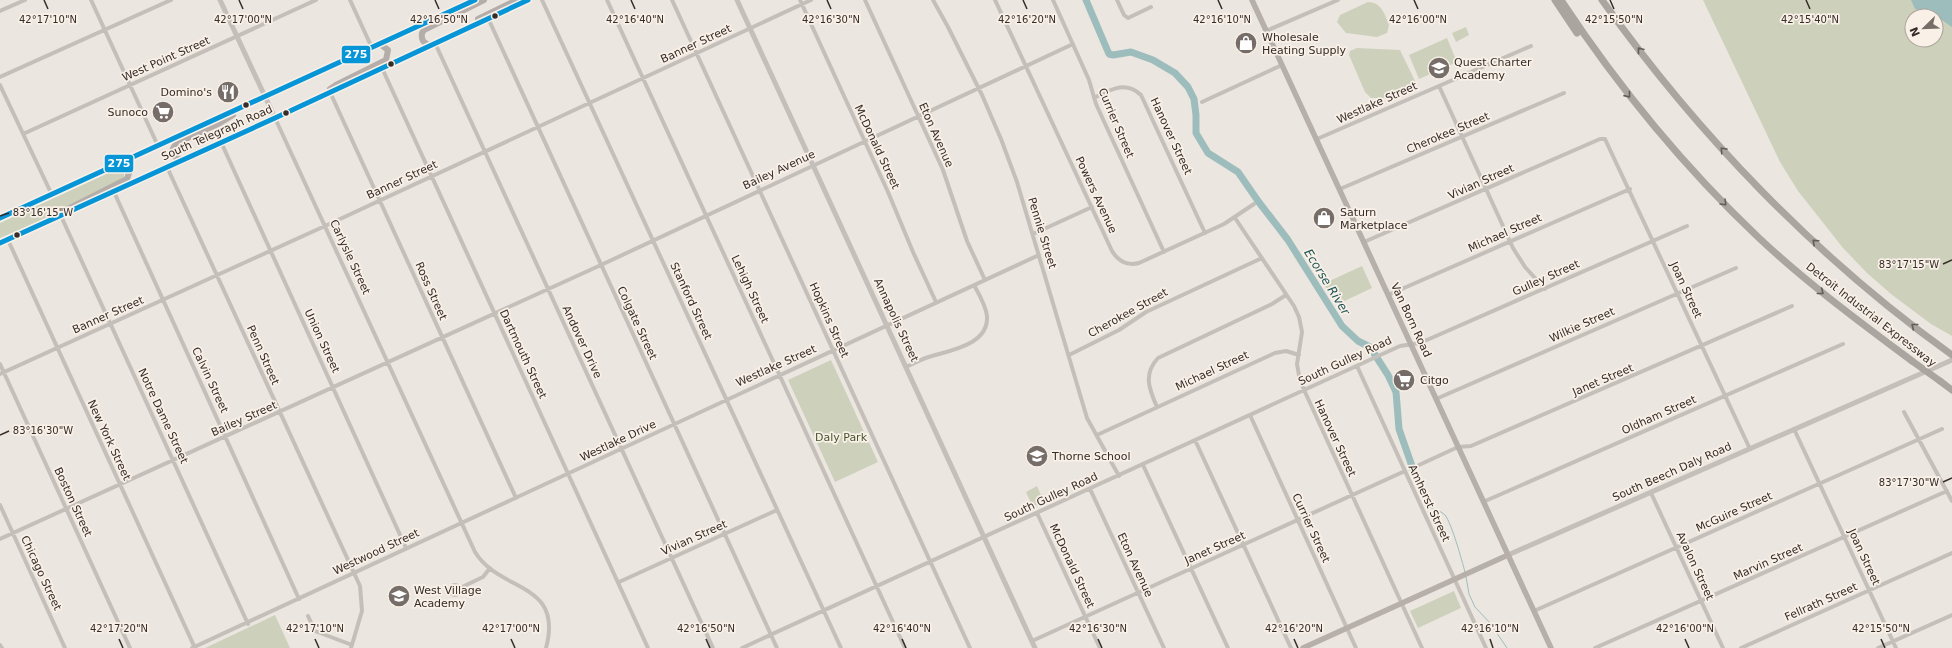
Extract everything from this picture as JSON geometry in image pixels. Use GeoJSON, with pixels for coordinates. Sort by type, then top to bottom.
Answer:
{"type":"FeatureCollection","features":[{"type":"Feature","properties":{"kind":"highway"},"geometry":{"type":"LineString","coordinates":[[1555,0],[1577,32],[1590,43]]}},
{"type":"Feature","properties":{"kind":"highway","name":"Detroit Industrial Expressway"},"geometry":{"type":"LineString","coordinates":[[1561,0],[1622,88],[1658,133],[1705,184],[1749,228],[1814,286],[1952,390]]}},
{"type":"Feature","properties":{"kind":"highway","name":"Detroit Industrial Expressway"},"geometry":{"type":"LineString","coordinates":[[1602,0],[1655,70],[1718,145],[1756,186],[1849,273],[1952,355]]}},
{"type":"Feature","properties":{"kind":"main road","name":"South Telegraph Road"},"geometry":{"type":"LineString","coordinates":[[0,218],[266,98],[476,0]]}},
{"type":"Feature","properties":{"kind":"main road"},"geometry":{"type":"LineString","coordinates":[[433,44],[425,43],[422,39],[422,33],[424,30],[484,0]]}},
{"type":"Feature","properties":{"kind":"main road"},"geometry":{"type":"LineString","coordinates":[[466,29],[485,15],[517,0]]}},
{"type":"Feature","properties":{"kind":"main road","name":"South Telegraph Road"},"geometry":{"type":"LineString","coordinates":[[0,243],[275,118],[528,0]]}},
{"type":"Feature","properties":{"kind":"main road","name":"Van Born Road"},"geometry":{"type":"LineString","coordinates":[[1252,0],[1551,648]]}},
{"type":"Feature","properties":{"kind":"main road"},"geometry":{"type":"LineString","coordinates":[[323,95],[336,84],[386,60],[388,50],[380,44]]}},
{"type":"Feature","properties":{"kind":"main road"},"geometry":{"type":"LineString","coordinates":[[182,160],[173,155],[172,149],[176,143],[220,123],[240,109]]}},
{"type":"Feature","properties":{"kind":"main road"},"geometry":{"type":"LineString","coordinates":[[53,219],[80,202],[127,179],[128,173],[126,167],[117,165]]}},
{"type":"Feature","properties":{"kind":"main road","name":"South Beech Daly Road"},"geometry":{"type":"LineString","coordinates":[[1303,648],[1508,555]]}},
{"type":"Feature","properties":{"kind":"street"},"geometry":{"type":"LineString","coordinates":[[0,11],[25,0]]}},
{"type":"Feature","properties":{"kind":"street"},"geometry":{"type":"LineString","coordinates":[[91,0],[158,146]]}},
{"type":"Feature","properties":{"kind":"street"},"geometry":{"type":"LineString","coordinates":[[0,77],[171,0]]}},
{"type":"Feature","properties":{"kind":"street","name":"Carlysle Street"},"geometry":{"type":"LineString","coordinates":[[220,0],[475,552],[490,568],[534,595],[543,605],[549,622],[549,636],[546,648]]}},
{"type":"Feature","properties":{"kind":"street","name":"West Point Street"},"geometry":{"type":"LineString","coordinates":[[23,134],[238,37],[316,0]]}},
{"type":"Feature","properties":{"kind":"street"},"geometry":{"type":"LineString","coordinates":[[350,0],[372,48]]}},
{"type":"Feature","properties":{"kind":"street","name":"Stanford Street"},"geometry":{"type":"LineString","coordinates":[[542,0],[841,648]]}},
{"type":"Feature","properties":{"kind":"street","name":"Lehigh Street"},"geometry":{"type":"LineString","coordinates":[[607,0],[905,648]]}},
{"type":"Feature","properties":{"kind":"street","name":"Hopkins Street"},"geometry":{"type":"LineString","coordinates":[[672,0],[970,648]]}},
{"type":"Feature","properties":{"kind":"street","name":"Annapolis Street"},"geometry":{"type":"LineString","coordinates":[[737,0],[1035,648]]}},
{"type":"Feature","properties":{"kind":"street","name":"Banner Street"},"geometry":{"type":"LineString","coordinates":[[2,373],[538,128],[750,28],[801,2],[811,0]]}},
{"type":"Feature","properties":{"kind":"street","name":"Eton Avenue"},"geometry":{"type":"LineString","coordinates":[[864,0],[943,170],[967,241],[985,280]]}},
{"type":"Feature","properties":{"kind":"street","name":"Pennie Street"},"geometry":{"type":"LineString","coordinates":[[933,0],[979,88],[1001,139],[1033,234],[1087,418],[1119,476]]}},
{"type":"Feature","properties":{"kind":"street","name":"Powers Avenue"},"geometry":{"type":"LineString","coordinates":[[995,0],[1112,251],[1122,261],[1136,264],[1164,252],[1235,218],[1254,204]]}},
{"type":"Feature","properties":{"kind":"street","name":"Currier Street"},"geometry":{"type":"LineString","coordinates":[[1052,0],[1089,80],[1094,98],[1164,252]]}},
{"type":"Feature","properties":{"kind":"street"},"geometry":{"type":"LineString","coordinates":[[1117,0],[1126,17],[1151,7]]}},
{"type":"Feature","properties":{"kind":"street"},"geometry":{"type":"LineString","coordinates":[[1266,31],[1338,0]]}},
{"type":"Feature","properties":{"kind":"street","name":"McDonald Street"},"geometry":{"type":"LineString","coordinates":[[801,2],[865,141],[936,302]]}},
{"type":"Feature","properties":{"kind":"street","name":"Colgate Street"},"geometry":{"type":"LineString","coordinates":[[488,18],[777,648]]}},
{"type":"Feature","properties":{"kind":"street","name":"Andover Drive"},"geometry":{"type":"LineString","coordinates":[[433,44],[548,289],[713,648]]}},
{"type":"Feature","properties":{"kind":"street","name":"Bailey Avenue"},"geometry":{"type":"LineString","coordinates":[[495,314],[813,164],[1073,44]]}},
{"type":"Feature","properties":{"kind":"street","name":"Westlake Street"},"geometry":{"type":"LineString","coordinates":[[1317,139],[1532,46]]}},
{"type":"Feature","properties":{"kind":"street"},"geometry":{"type":"LineString","coordinates":[[1202,102],[1282,65]]}},
{"type":"Feature","properties":{"kind":"street","name":"Dartmouth Street"},"geometry":{"type":"LineString","coordinates":[[382,68],[648,648]]}},
{"type":"Feature","properties":{"kind":"street"},"geometry":{"type":"LineString","coordinates":[[0,85],[52,195]]}},
{"type":"Feature","properties":{"kind":"street"},"geometry":{"type":"LineString","coordinates":[[1439,86],[1510,241],[1525,267],[1544,289]]}},
{"type":"Feature","properties":{"kind":"street","name":"Hanover Street"},"geometry":{"type":"LineString","coordinates":[[1094,98],[1122,87],[1133,89],[1141,95],[1205,233]]}},
{"type":"Feature","properties":{"kind":"street","name":"Ross Street"},"geometry":{"type":"LineString","coordinates":[[330,92],[516,498]]}},
{"type":"Feature","properties":{"kind":"street","name":"Cherokee Street"},"geometry":{"type":"LineString","coordinates":[[1340,189],[1564,93]]}},
{"type":"Feature","properties":{"kind":"street","name":"Vivian Street"},"geometry":{"type":"LineString","coordinates":[[1364,242],[1600,139],[1605,140]]}},
{"type":"Feature","properties":{"kind":"street","name":"Joan Street"},"geometry":{"type":"LineString","coordinates":[[1605,140],[1630,189],[1750,449]]}},
{"type":"Feature","properties":{"kind":"street","name":"Union Street"},"geometry":{"type":"LineString","coordinates":[[221,142],[406,548]]}},
{"type":"Feature","properties":{"kind":"street","name":"Penn Street"},"geometry":{"type":"LineString","coordinates":[[167,167],[360,586],[363,602],[361,618],[352,647]]}},
{"type":"Feature","properties":{"kind":"street","name":"Michael Street"},"geometry":{"type":"LineString","coordinates":[[1388,295],[1630,189]]}},
{"type":"Feature","properties":{"kind":"street","name":"Calvin Street"},"geometry":{"type":"LineString","coordinates":[[114,192],[299,599]]}},
{"type":"Feature","properties":{"kind":"street"},"geometry":{"type":"LineString","coordinates":[[1033,234],[1092,207]]}},
{"type":"Feature","properties":{"kind":"street","name":"Notre Dame Street"},"geometry":{"type":"LineString","coordinates":[[61,216],[248,624]]}},
{"type":"Feature","properties":{"kind":"street","name":"Hanover Street"},"geometry":{"type":"LineString","coordinates":[[1235,218],[1297,312],[1301,325],[1302,340],[1297,372],[1303,390],[1422,648]]}},
{"type":"Feature","properties":{"kind":"street","name":"Gulley Street"},"geometry":{"type":"LineString","coordinates":[[1411,344],[1420,343],[1687,226]]}},
{"type":"Feature","properties":{"kind":"street","name":"New York Street"},"geometry":{"type":"LineString","coordinates":[[8,240],[194,648]]}},
{"type":"Feature","properties":{"kind":"street","name":"Westlake Street"},"geometry":{"type":"LineString","coordinates":[[674,424],[1039,255]]}},
{"type":"Feature","properties":{"kind":"street","name":"Cherokee Street"},"geometry":{"type":"LineString","coordinates":[[1069,355],[1119,330],[1146,312],[1262,258]]}},
{"type":"Feature","properties":{"kind":"street","name":"Wilkie Street"},"geometry":{"type":"LineString","coordinates":[[1436,399],[1736,268]]}},
{"type":"Feature","properties":{"kind":"street"},"geometry":{"type":"LineString","coordinates":[[906,367],[930,356],[957,348],[981,335],[986,325],[987,314],[974,285]]}},
{"type":"Feature","properties":{"kind":"street"},"geometry":{"type":"LineString","coordinates":[[1157,407],[1149,385],[1148,374],[1162,355],[1265,307],[1286,295]]}},
{"type":"Feature","properties":{"kind":"street","name":"Janet Street"},"geometry":{"type":"LineString","coordinates":[[1419,465],[1458,447],[1471,446],[1792,306]]}},
{"type":"Feature","properties":{"kind":"street","name":"Bailey Street"},"geometry":{"type":"LineString","coordinates":[[0,539],[495,314]]}},
{"type":"Feature","properties":{"kind":"street","name":"South Gulley Road"},"geometry":{"type":"LineString","coordinates":[[742,648],[1143,465],[1303,390],[1400,346],[1411,344]]}},
{"type":"Feature","properties":{"kind":"street","name":"Oldham Street"},"geometry":{"type":"LineString","coordinates":[[1483,502],[1843,344]]}},
{"type":"Feature","properties":{"kind":"street","name":"Michael Street"},"geometry":{"type":"LineString","coordinates":[[1097,435],[1274,353],[1286,351],[1299,355]]}},
{"type":"Feature","properties":{"kind":"street","name":"South Beech Daly Road"},"geometry":{"type":"LineString","coordinates":[[1508,555],[1952,360]]}},
{"type":"Feature","properties":{"kind":"street","name":"Boston Street"},"geometry":{"type":"LineString","coordinates":[[0,364],[2,373],[130,648]]}},
{"type":"Feature","properties":{"kind":"street","name":"Amherst Street"},"geometry":{"type":"LineString","coordinates":[[1356,366],[1486,648]]}},
{"type":"Feature","properties":{"kind":"street"},"geometry":{"type":"LineString","coordinates":[[1904,412],[1952,501]]}},
{"type":"Feature","properties":{"kind":"street","name":"Currier Street"},"geometry":{"type":"LineString","coordinates":[[1250,415],[1356,648]]}},
{"type":"Feature","properties":{"kind":"street","name":"Westlake Drive"},"geometry":{"type":"LineString","coordinates":[[568,474],[674,424]]}},
{"type":"Feature","properties":{"kind":"street","name":"McGuire Street"},"geometry":{"type":"LineString","coordinates":[[1534,611],[1942,429]]}},
{"type":"Feature","properties":{"kind":"street","name":"Joan Street"},"geometry":{"type":"LineString","coordinates":[[1794,430],[1896,648]]}},
{"type":"Feature","properties":{"kind":"street"},"geometry":{"type":"LineString","coordinates":[[1195,440],[1291,648]]}},
{"type":"Feature","properties":{"kind":"street"},"geometry":{"type":"LineString","coordinates":[[1143,465],[1228,648]]}},
{"type":"Feature","properties":{"kind":"street","name":"Janet Street"},"geometry":{"type":"LineString","coordinates":[[1032,641],[1405,472]]}},
{"type":"Feature","properties":{"kind":"street","name":"Westwood Street"},"geometry":{"type":"LineString","coordinates":[[194,648],[248,624],[406,548],[568,474]]}},
{"type":"Feature","properties":{"kind":"street","name":"Eton Avenue"},"geometry":{"type":"LineString","coordinates":[[1090,489],[1164,648]]}},
{"type":"Feature","properties":{"kind":"street","name":"Marvin Street"},"geometry":{"type":"LineString","coordinates":[[1595,648],[1947,491]]}},
{"type":"Feature","properties":{"kind":"street","name":"Avalon Street"},"geometry":{"type":"LineString","coordinates":[[1651,493],[1723,648]]}},
{"type":"Feature","properties":{"kind":"street","name":"Chicago Street"},"geometry":{"type":"LineString","coordinates":[[0,505],[65,648]]}},
{"type":"Feature","properties":{"kind":"street","name":"Vivian Street"},"geometry":{"type":"LineString","coordinates":[[618,582],[777,510]]}},
{"type":"Feature","properties":{"kind":"street","name":"McDonald Street"},"geometry":{"type":"LineString","coordinates":[[1037,513],[1100,648]]}},
{"type":"Feature","properties":{"kind":"street","name":"Fellrath Street"},"geometry":{"type":"LineString","coordinates":[[1741,648],[1952,553]]}},
{"type":"Feature","properties":{"kind":"street"},"geometry":{"type":"LineString","coordinates":[[460,588],[483,576],[490,568]]}},
{"type":"Feature","properties":{"kind":"street"},"geometry":{"type":"LineString","coordinates":[[1878,648],[1952,615]]}},
{"type":"Feature","properties":{"kind":"street"},"geometry":{"type":"LineString","coordinates":[[308,616],[315,631],[352,647]]}},
{"type":"Feature","properties":{"kind":"street"},"geometry":{"type":"LineString","coordinates":[[0,644],[2,648]]}},
{"type":"Feature","properties":{"kind":"green space"},"geometry":{"type":"Polygon","coordinates":[[[1703,0],[1952,0],[1952,336],[1931,324],[1891,294],[1867,273],[1843,248],[1798,191],[1780,162],[1703,0]]]}},
{"type":"Feature","properties":{"kind":"green space"},"geometry":{"type":"Polygon","coordinates":[[[1368,2],[1376,4],[1382,9],[1389,25],[1387,33],[1377,37],[1346,33],[1337,22],[1340,15],[1368,2]]]}},
{"type":"Feature","properties":{"kind":"green space"},"geometry":{"type":"Polygon","coordinates":[[[1466,27],[1469,35],[1456,42],[1452,33],[1466,27]]]}},
{"type":"Feature","properties":{"kind":"green space"},"geometry":{"type":"Polygon","coordinates":[[[1447,38],[1457,62],[1419,79],[1409,55],[1447,38]]]}},
{"type":"Feature","properties":{"kind":"green space"},"geometry":{"type":"Polygon","coordinates":[[[1357,48],[1400,50],[1417,85],[1392,98],[1371,98],[1365,92],[1349,55],[1350,51],[1357,48]]]}},
{"type":"Feature","properties":{"kind":"green space"},"geometry":{"type":"Polygon","coordinates":[[[119,168],[124,170],[124,178],[47,218],[0,238],[0,223],[119,168]]]}},
{"type":"Feature","properties":{"kind":"green space"},"geometry":{"type":"Polygon","coordinates":[[[1362,266],[1372,288],[1338,304],[1323,284],[1362,266]]]}},
{"type":"Feature","properties":{"kind":"green space","name":"Daly Park"},"geometry":{"type":"Polygon","coordinates":[[[831,360],[878,462],[835,482],[788,380],[831,360]]]}},
{"type":"Feature","properties":{"kind":"green space"},"geometry":{"type":"Polygon","coordinates":[[[1037,486],[1044,502],[1033,507],[1026,492],[1037,486]]]}},
{"type":"Feature","properties":{"kind":"green space"},"geometry":{"type":"Polygon","coordinates":[[[1454,591],[1461,608],[1418,628],[1410,611],[1454,591]]]}},
{"type":"Feature","properties":{"kind":"green space"},"geometry":{"type":"Polygon","coordinates":[[[275,615],[290,648],[205,648],[275,615]]]}},
{"type":"Feature","properties":{"kind":"water"},"geometry":{"type":"Polygon","coordinates":[[[1911,0],[1952,0],[1952,27],[1944,22],[1944,8],[1915,8],[1911,0]]]}},
{"type":"Feature","properties":{"kind":"waterway","name":"Ecorse River"},"geometry":{"type":"LineString","coordinates":[[1086,0],[1109,54],[1113,55],[1131,52],[1153,60],[1175,73],[1188,87],[1194,99],[1196,133],[1208,153],[1238,172],[1288,240],[1342,326],[1358,341],[1370,347],[1388,375],[1396,392],[1399,429],[1414,472]]}},
{"type":"Feature","properties":{"kind":"waterway","name":"Ecorse River"},"geometry":{"type":"LineString","coordinates":[[1414,472],[1429,506],[1443,513],[1448,520],[1465,572]]}},
{"type":"Feature","properties":{"kind":"waterway","name":"Ecorse River"},"geometry":{"type":"LineString","coordinates":[[1466,577],[1469,594],[1475,607],[1490,623],[1507,648]]}},
{"type":"Feature","properties":{"kind":"transit line","name":"275"},"geometry":{"type":"LineString","coordinates":[[0,218],[475,0]]}},
{"type":"Feature","properties":{"kind":"transit line","name":"275"},"geometry":{"type":"LineString","coordinates":[[0,243],[275,118],[528,0]]}},
{"type":"Feature","properties":{"kind":"place","name":"Wholesale Heating Supply"},"geometry":{"type":"Point","coordinates":[1246,43]}},
{"type":"Feature","properties":{"kind":"place","name":"Quest Charter Academy"},"geometry":{"type":"Point","coordinates":[1439,68]}},
{"type":"Feature","properties":{"kind":"place","name":"Domino's"},"geometry":{"type":"Point","coordinates":[228,92]}},
{"type":"Feature","properties":{"kind":"place","name":"Sunoco"},"geometry":{"type":"Point","coordinates":[163,112]}},
{"type":"Feature","properties":{"kind":"place","name":"Saturn Marketplace"},"geometry":{"type":"Point","coordinates":[1324,218]}},
{"type":"Feature","properties":{"kind":"place","name":"Citgo"},"geometry":{"type":"Point","coordinates":[1404,380]}},
{"type":"Feature","properties":{"kind":"place","name":"Thorne School"},"geometry":{"type":"Point","coordinates":[1037,456]}},
{"type":"Feature","properties":{"kind":"place","name":"West Village Academy"},"geometry":{"type":"Point","coordinates":[399,596]}}]}
